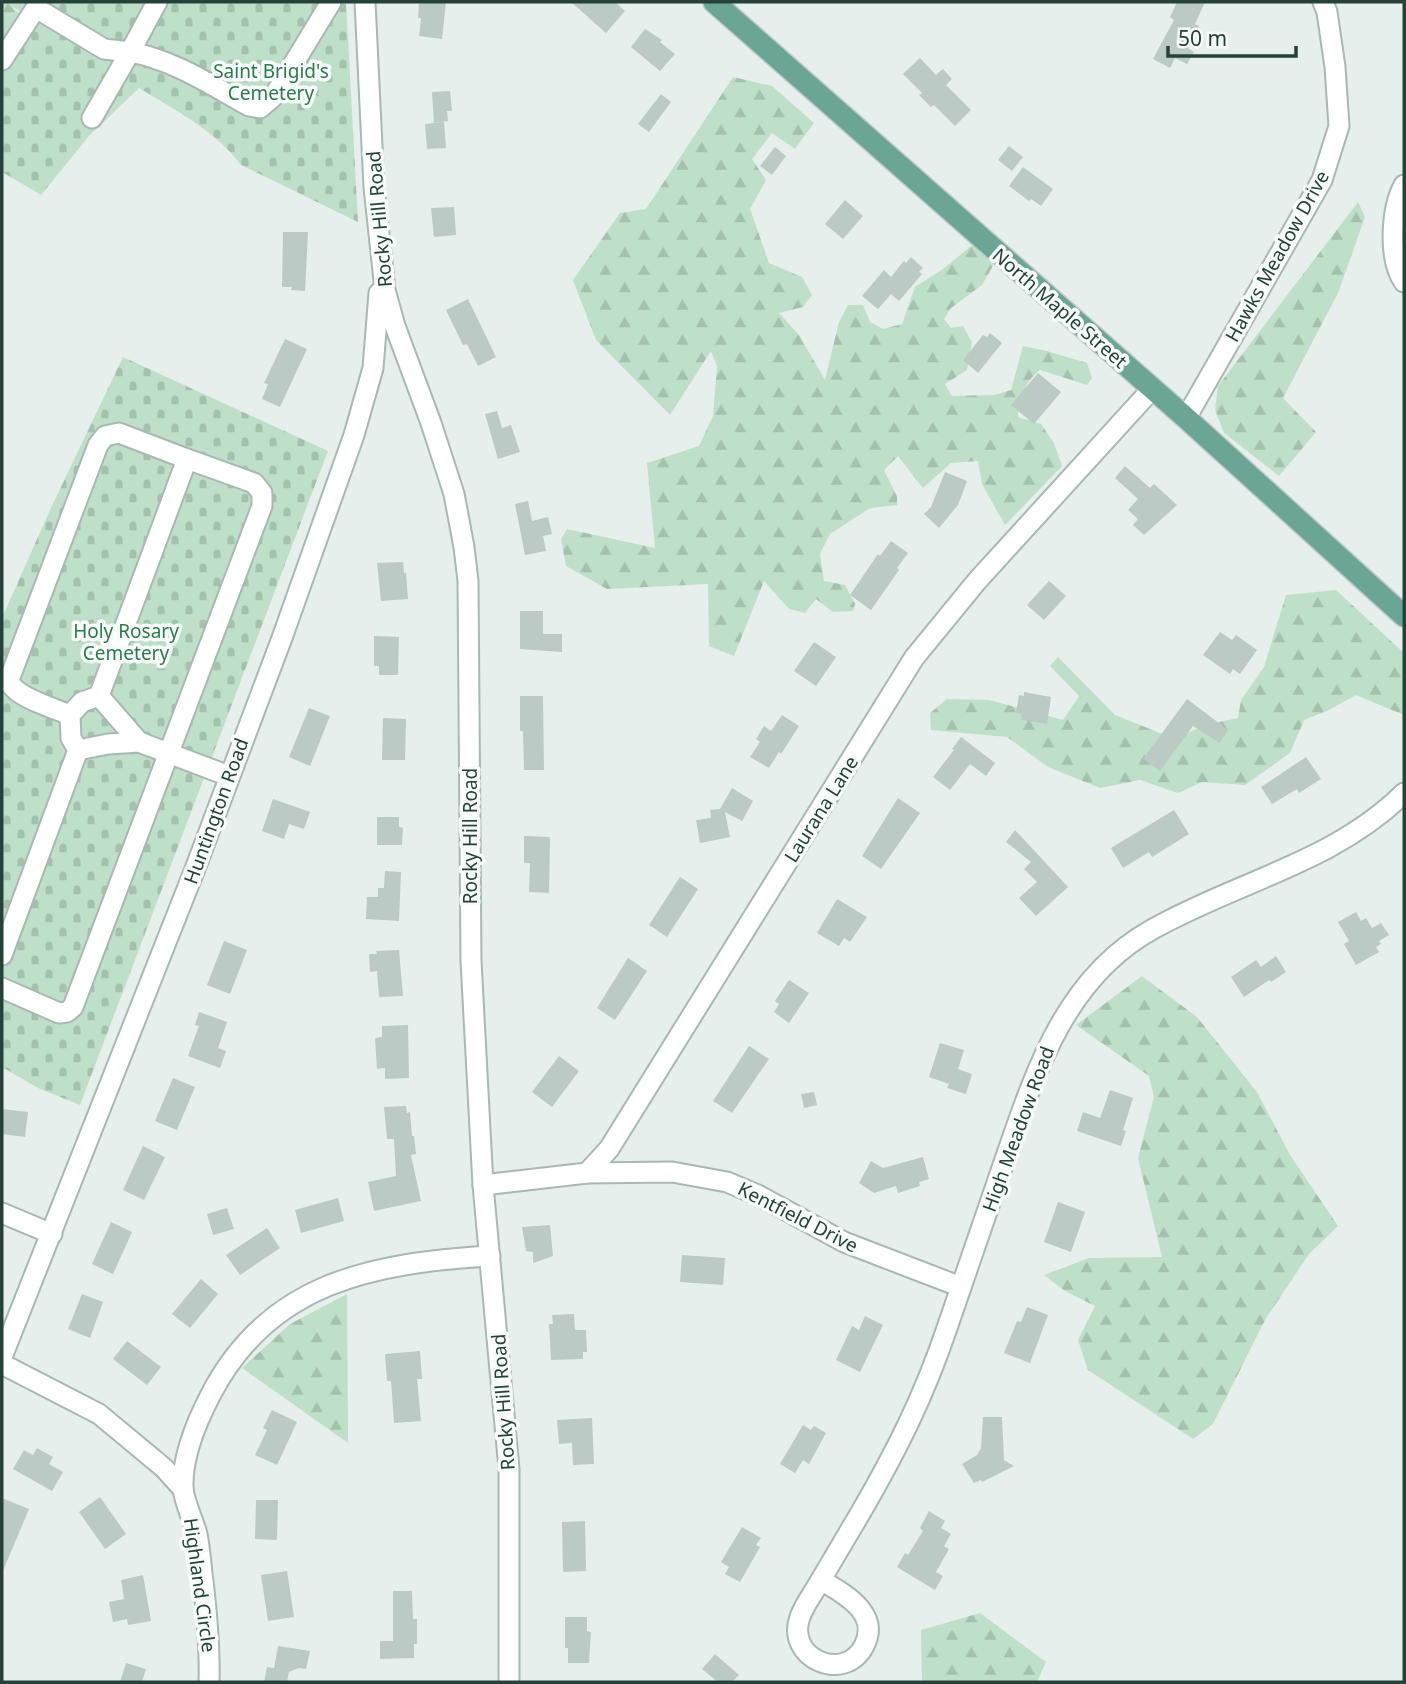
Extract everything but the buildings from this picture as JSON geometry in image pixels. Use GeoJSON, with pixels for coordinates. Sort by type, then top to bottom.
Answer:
{"type":"FeatureCollection","features":[{"type":"Feature","properties":{"kind":"main road","name":"North Maple Street"},"geometry":{"type":"LineString","coordinates":[[714,2],[1186,418],[1404,616]]}},
{"type":"Feature","properties":{"kind":"street"},"geometry":{"type":"LineString","coordinates":[[92,118],[157,2]]}},
{"type":"Feature","properties":{"kind":"street"},"geometry":{"type":"LineString","coordinates":[[2,60],[33,4],[104,49],[148,55],[173,64],[249,106],[260,108],[274,96],[331,2]]}},
{"type":"Feature","properties":{"kind":"street","name":"Rocky Hill Road"},"geometry":{"type":"LineString","coordinates":[[365,2],[380,251],[389,309],[454,494],[468,581],[471,961],[489,1256],[505,1402],[509,1469],[509,1682]]}},
{"type":"Feature","properties":{"kind":"street","name":"Hawks Meadow Drive"},"geometry":{"type":"LineString","coordinates":[[1186,418],[1322,180],[1339,126],[1335,67],[1327,12],[1323,2]]}},
{"type":"Feature","properties":{"kind":"street"},"geometry":{"type":"LineString","coordinates":[[1404,185],[1392,231],[1398,273],[1404,282]]}},
{"type":"Feature","properties":{"kind":"street","name":"Huntington Road"},"geometry":{"type":"LineString","coordinates":[[2,1357],[190,882],[282,638],[363,406],[373,368],[377,334],[380,251]]}},
{"type":"Feature","properties":{"kind":"street","name":"Laurana Lane"},"geometry":{"type":"LineString","coordinates":[[587,1173],[608,1149],[914,658],[977,581],[1152,389]]}},
{"type":"Feature","properties":{"kind":"street"},"geometry":{"type":"LineString","coordinates":[[2,988],[60,1013],[73,1007],[263,499],[259,487],[119,433],[105,436],[97,445],[9,680],[17,692],[70,715]]}},
{"type":"Feature","properties":{"kind":"street"},"geometry":{"type":"LineString","coordinates":[[99,696],[187,459]]}},
{"type":"Feature","properties":{"kind":"street"},"geometry":{"type":"LineString","coordinates":[[78,750],[71,738],[70,715],[82,702],[99,696]]}},
{"type":"Feature","properties":{"kind":"street"},"geometry":{"type":"LineString","coordinates":[[99,696],[139,742]]}},
{"type":"Feature","properties":{"kind":"street"},"geometry":{"type":"LineString","coordinates":[[78,750],[139,742],[229,776]]}},
{"type":"Feature","properties":{"kind":"street"},"geometry":{"type":"LineString","coordinates":[[2,955],[78,750]]}},
{"type":"Feature","properties":{"kind":"street","name":"High Meadow Road"},"geometry":{"type":"LineString","coordinates":[[821,1580],[904,1436],[929,1380],[1035,1075],[1062,1018],[1091,979],[1123,947],[1153,929],[1343,840],[1374,820],[1404,793]]}},
{"type":"Feature","properties":{"kind":"street","name":"Kentfield Drive"},"geometry":{"type":"LineString","coordinates":[[587,1173],[672,1172],[727,1182],[758,1195],[844,1242],[961,1287]]}},
{"type":"Feature","properties":{"kind":"street"},"geometry":{"type":"LineString","coordinates":[[484,1185],[587,1173]]}},
{"type":"Feature","properties":{"kind":"street"},"geometry":{"type":"LineString","coordinates":[[2,1213],[52,1234]]}},
{"type":"Feature","properties":{"kind":"street","name":"Highland Circle"},"geometry":{"type":"LineString","coordinates":[[209,1682],[209,1633],[197,1535],[183,1489],[189,1446],[216,1384],[245,1345],[278,1313],[319,1288],[362,1272],[411,1263],[489,1256]]}},
{"type":"Feature","properties":{"kind":"street","name":"Highland Circle"},"geometry":{"type":"LineString","coordinates":[[2,1364],[99,1414],[164,1468],[183,1489]]}},
{"type":"Feature","properties":{"kind":"green space"},"geometry":{"type":"Polygon","coordinates":[[[2,2],[7,3],[36,28],[2,52],[2,2]]]}},
{"type":"Feature","properties":{"kind":"green space","name":"Saint Brigid's Cemetery"},"geometry":{"type":"Polygon","coordinates":[[[5,2],[346,2],[358,222],[241,165],[207,131],[139,88],[89,136],[41,195],[2,172],[2,40],[21,12],[5,2]]]}},
{"type":"Feature","properties":{"kind":"green space"},"geometry":{"type":"Polygon","coordinates":[[[733,77],[772,86],[814,123],[795,149],[772,133],[752,159],[766,180],[750,209],[769,263],[802,277],[812,295],[803,307],[779,313],[799,335],[825,380],[839,322],[848,305],[863,305],[870,322],[883,329],[902,324],[915,287],[971,246],[987,249],[993,266],[982,285],[951,308],[944,319],[951,328],[963,326],[972,342],[967,370],[945,384],[952,396],[994,395],[1011,390],[1023,346],[1087,363],[1092,378],[1087,385],[1040,370],[1027,385],[1018,417],[1041,424],[1054,443],[1062,466],[1005,525],[982,484],[978,461],[951,463],[923,488],[898,456],[884,470],[897,496],[897,505],[870,508],[830,534],[820,554],[824,581],[845,585],[855,604],[853,611],[833,612],[816,599],[805,613],[789,609],[764,581],[734,656],[709,646],[708,584],[607,589],[566,566],[561,539],[567,529],[655,548],[647,463],[699,446],[713,416],[717,366],[711,351],[670,415],[596,340],[573,280],[620,213],[646,209],[733,77]]]}},
{"type":"Feature","properties":{"kind":"green space"},"geometry":{"type":"Polygon","coordinates":[[[1358,202],[1365,217],[1338,293],[1283,398],[1316,432],[1279,476],[1224,433],[1215,410],[1218,386],[1358,202]]]}},
{"type":"Feature","properties":{"kind":"green space","name":"Holy Rosary Cemetery"},"geometry":{"type":"Polygon","coordinates":[[[123,357],[328,451],[80,1105],[38,1088],[2,1067],[2,618],[123,357]]]}},
{"type":"Feature","properties":{"kind":"green space"},"geometry":{"type":"Polygon","coordinates":[[[1336,590],[1404,653],[1404,715],[1356,695],[1304,720],[1290,753],[1245,785],[1202,782],[1178,793],[1140,780],[1100,788],[1048,767],[1007,737],[931,730],[930,713],[947,699],[989,700],[1063,720],[1079,696],[1050,666],[1058,657],[1115,715],[1175,739],[1205,725],[1238,718],[1241,700],[1264,667],[1286,595],[1336,590]]]}},
{"type":"Feature","properties":{"kind":"green space"},"geometry":{"type":"Polygon","coordinates":[[[1142,976],[1197,1017],[1257,1092],[1290,1155],[1338,1226],[1309,1254],[1265,1320],[1213,1424],[1193,1439],[1088,1370],[1078,1340],[1095,1306],[1065,1291],[1044,1275],[1089,1258],[1162,1257],[1138,1158],[1154,1097],[1149,1076],[1076,1025],[1142,976]]]}},
{"type":"Feature","properties":{"kind":"green space"},"geometry":{"type":"Polygon","coordinates":[[[347,1294],[348,1443],[242,1368],[290,1324],[347,1294]]]}},
{"type":"Feature","properties":{"kind":"green space"},"geometry":{"type":"Polygon","coordinates":[[[980,1613],[1046,1662],[1037,1682],[922,1682],[921,1630],[980,1613]]]}}]}
